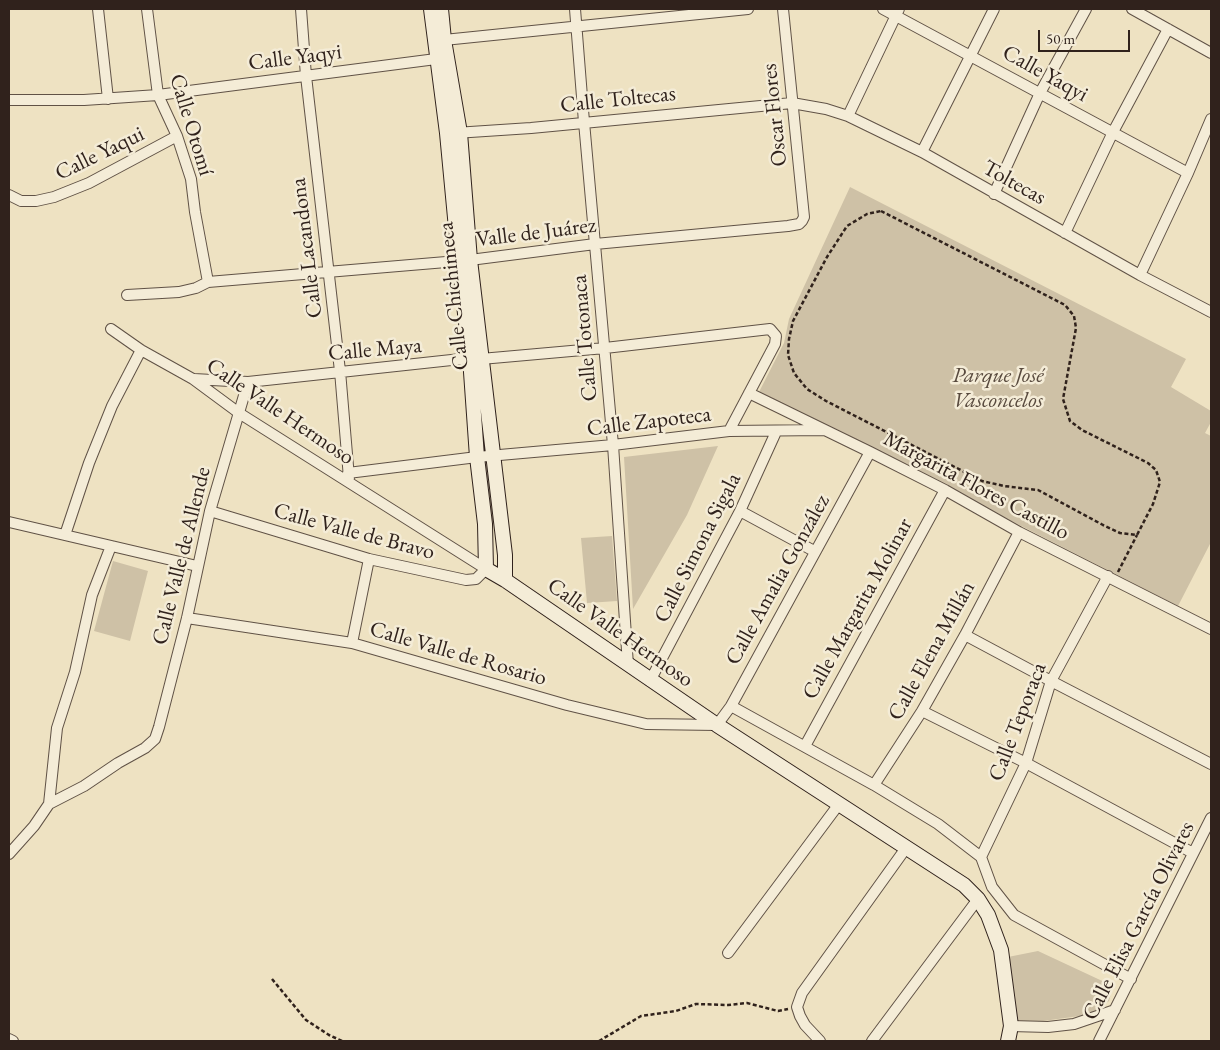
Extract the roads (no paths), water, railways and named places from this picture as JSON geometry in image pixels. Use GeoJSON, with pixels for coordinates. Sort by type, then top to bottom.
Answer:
{"type":"FeatureCollection","features":[{"type":"Feature","properties":{"kind":"main road","name":"Calle Chichimeca"},"geometry":{"type":"LineString","coordinates":[[430,9],[436,59],[453,133]]}},
{"type":"Feature","properties":{"kind":"main road","name":"Calle Chichimeca"},"geometry":{"type":"LineString","coordinates":[[441,9],[475,359],[493,456],[505,580]]}},
{"type":"Feature","properties":{"kind":"main road","name":"Calle Chichimeca"},"geometry":{"type":"LineString","coordinates":[[475,359],[478,457],[485,524],[486,569]]}},
{"type":"Feature","properties":{"kind":"main road","name":"Calle Valle Hermoso"},"geometry":{"type":"LineString","coordinates":[[486,569],[505,580],[650,681],[964,885],[978,899],[990,921],[1001,950],[1010,1037]]}},
{"type":"Feature","properties":{"kind":"street"},"geometry":{"type":"LineString","coordinates":[[98,9],[108,99]]}},
{"type":"Feature","properties":{"kind":"street","name":"Calle Otomí"},"geometry":{"type":"LineString","coordinates":[[148,9],[158,95],[177,136],[191,179],[208,282]]}},
{"type":"Feature","properties":{"kind":"street","name":"Calle Lacandona"},"geometry":{"type":"LineString","coordinates":[[301,9],[306,76],[340,371],[350,484]]}},
{"type":"Feature","properties":{"kind":"street","name":"Calle Totonaca"},"geometry":{"type":"LineString","coordinates":[[575,9],[614,446],[628,664]]}},
{"type":"Feature","properties":{"kind":"street"},"geometry":{"type":"LineString","coordinates":[[444,40],[748,9]]}},
{"type":"Feature","properties":{"kind":"street","name":"Oscar Flores"},"geometry":{"type":"LineString","coordinates":[[783,9],[804,216]]}},
{"type":"Feature","properties":{"kind":"street","name":"Calle Yaqyi"},"geometry":{"type":"LineString","coordinates":[[883,9],[898,12],[1040,93],[1188,173]]}},
{"type":"Feature","properties":{"kind":"street"},"geometry":{"type":"LineString","coordinates":[[922,152],[994,9]]}},
{"type":"Feature","properties":{"kind":"street"},"geometry":{"type":"LineString","coordinates":[[994,194],[1040,93],[1086,9]]}},
{"type":"Feature","properties":{"kind":"street"},"geometry":{"type":"LineString","coordinates":[[1132,9],[1211,53]]}},
{"type":"Feature","properties":{"kind":"street"},"geometry":{"type":"LineString","coordinates":[[848,116],[898,12]]}},
{"type":"Feature","properties":{"kind":"street"},"geometry":{"type":"LineString","coordinates":[[1065,233],[1113,132],[1168,29]]}},
{"type":"Feature","properties":{"kind":"street","name":"Calle Yaqyi"},"geometry":{"type":"LineString","coordinates":[[158,95],[436,59]]}},
{"type":"Feature","properties":{"kind":"street","name":"Calle Yaqui"},"geometry":{"type":"LineString","coordinates":[[9,102],[108,99],[158,95]]}},
{"type":"Feature","properties":{"kind":"street","name":"Toltecas"},"geometry":{"type":"LineString","coordinates":[[792,103],[826,109],[848,116],[922,152],[1140,275],[1210,309]]}},
{"type":"Feature","properties":{"kind":"street","name":"Calle Toltecas"},"geometry":{"type":"LineString","coordinates":[[453,133],[531,128],[792,103]]}},
{"type":"Feature","properties":{"kind":"street"},"geometry":{"type":"LineString","coordinates":[[1140,275],[1211,119]]}},
{"type":"Feature","properties":{"kind":"street","name":"Calle Yaqui"},"geometry":{"type":"LineString","coordinates":[[9,195],[21,201],[36,201],[54,197],[89,184],[177,136]]}},
{"type":"Feature","properties":{"kind":"street","name":"Valle de Juárez"},"geometry":{"type":"LineString","coordinates":[[127,295],[179,292],[196,288],[208,282],[464,260],[595,244],[788,226],[799,224],[804,216]]}},
{"type":"Feature","properties":{"kind":"street","name":"Calle Valle Hermoso"},"geometry":{"type":"LineString","coordinates":[[111,328],[140,350],[193,378],[239,412],[486,569]]}},
{"type":"Feature","properties":{"kind":"street","name":"Calle Maya"},"geometry":{"type":"LineString","coordinates":[[193,378],[248,382],[340,371],[605,348],[770,329],[776,336],[775,344],[749,393]]}},
{"type":"Feature","properties":{"kind":"street"},"geometry":{"type":"LineString","coordinates":[[65,535],[89,463],[112,406],[140,350]]}},
{"type":"Feature","properties":{"kind":"street","name":"Calle Valle de Allende"},"geometry":{"type":"LineString","coordinates":[[49,804],[84,786],[118,763],[145,748],[155,739],[187,618],[210,511],[248,382]]}},
{"type":"Feature","properties":{"kind":"street"},"geometry":{"type":"LineString","coordinates":[[729,431],[749,393]]}},
{"type":"Feature","properties":{"kind":"street","name":"Margarita Flores Castillo"},"geometry":{"type":"LineString","coordinates":[[749,393],[870,452],[944,490],[1019,532],[1211,629]]}},
{"type":"Feature","properties":{"kind":"street","name":"Calle Zapoteca"},"geometry":{"type":"LineString","coordinates":[[348,473],[478,457],[614,446],[729,431],[825,430]]}},
{"type":"Feature","properties":{"kind":"street","name":"Calle Simona Sigala"},"geometry":{"type":"LineString","coordinates":[[650,681],[740,511],[776,432]]}},
{"type":"Feature","properties":{"kind":"street","name":"Calle Amalia González"},"geometry":{"type":"LineString","coordinates":[[717,725],[731,706],[814,551],[870,452]]}},
{"type":"Feature","properties":{"kind":"street","name":"Calle Margarita Molinar"},"geometry":{"type":"LineString","coordinates":[[805,746],[944,490]]}},
{"type":"Feature","properties":{"kind":"street","name":"Calle Valle de Bravo"},"geometry":{"type":"LineString","coordinates":[[210,511],[369,559],[466,580],[476,579],[486,569]]}},
{"type":"Feature","properties":{"kind":"street"},"geometry":{"type":"LineString","coordinates":[[740,511],[814,551]]}},
{"type":"Feature","properties":{"kind":"street"},"geometry":{"type":"LineString","coordinates":[[9,522],[197,566]]}},
{"type":"Feature","properties":{"kind":"street","name":"Calle Elena Millán"},"geometry":{"type":"LineString","coordinates":[[874,785],[922,710],[965,635],[1019,532]]}},
{"type":"Feature","properties":{"kind":"street"},"geometry":{"type":"LineString","coordinates":[[9,854],[34,826],[49,804],[57,728],[75,672],[92,595],[111,546]]}},
{"type":"Feature","properties":{"kind":"street"},"geometry":{"type":"LineString","coordinates":[[352,643],[369,559]]}},
{"type":"Feature","properties":{"kind":"street","name":"Calle Teporaca"},"geometry":{"type":"LineString","coordinates":[[981,857],[1026,762],[1051,681],[1111,578]]}},
{"type":"Feature","properties":{"kind":"street","name":"Calle Valle de Rosario"},"geometry":{"type":"LineString","coordinates":[[187,618],[352,643],[568,706],[646,724],[717,725]]}},
{"type":"Feature","properties":{"kind":"street"},"geometry":{"type":"LineString","coordinates":[[965,635],[1211,764]]}},
{"type":"Feature","properties":{"kind":"street"},"geometry":{"type":"LineString","coordinates":[[731,706],[874,785],[938,824],[981,857],[992,887],[1014,915],[1131,979]]}},
{"type":"Feature","properties":{"kind":"street"},"geometry":{"type":"LineString","coordinates":[[922,710],[1026,762],[1193,853]]}},
{"type":"Feature","properties":{"kind":"street"},"geometry":{"type":"LineString","coordinates":[[728,953],[839,804]]}},
{"type":"Feature","properties":{"kind":"street","name":"Calle Elisa García Olivares"},"geometry":{"type":"LineString","coordinates":[[1099,1041],[1211,818]]}},
{"type":"Feature","properties":{"kind":"street"},"geometry":{"type":"LineString","coordinates":[[820,1041],[805,1025],[797,1007],[802,994],[906,848]]}},
{"type":"Feature","properties":{"kind":"street"},"geometry":{"type":"LineString","coordinates":[[872,1041],[978,899]]}},
{"type":"Feature","properties":{"kind":"street"},"geometry":{"type":"LineString","coordinates":[[1010,1037],[1048,1027],[1074,1024],[1115,1010]]}},
{"type":"Feature","properties":{"kind":"street"},"geometry":{"type":"LineString","coordinates":[[9,1039],[13,1041]]}},
{"type":"Feature","properties":{"kind":"park label","name":"Parque José Vasconcelos"},"geometry":{"type":"Point","coordinates":[998,388]}}]}
